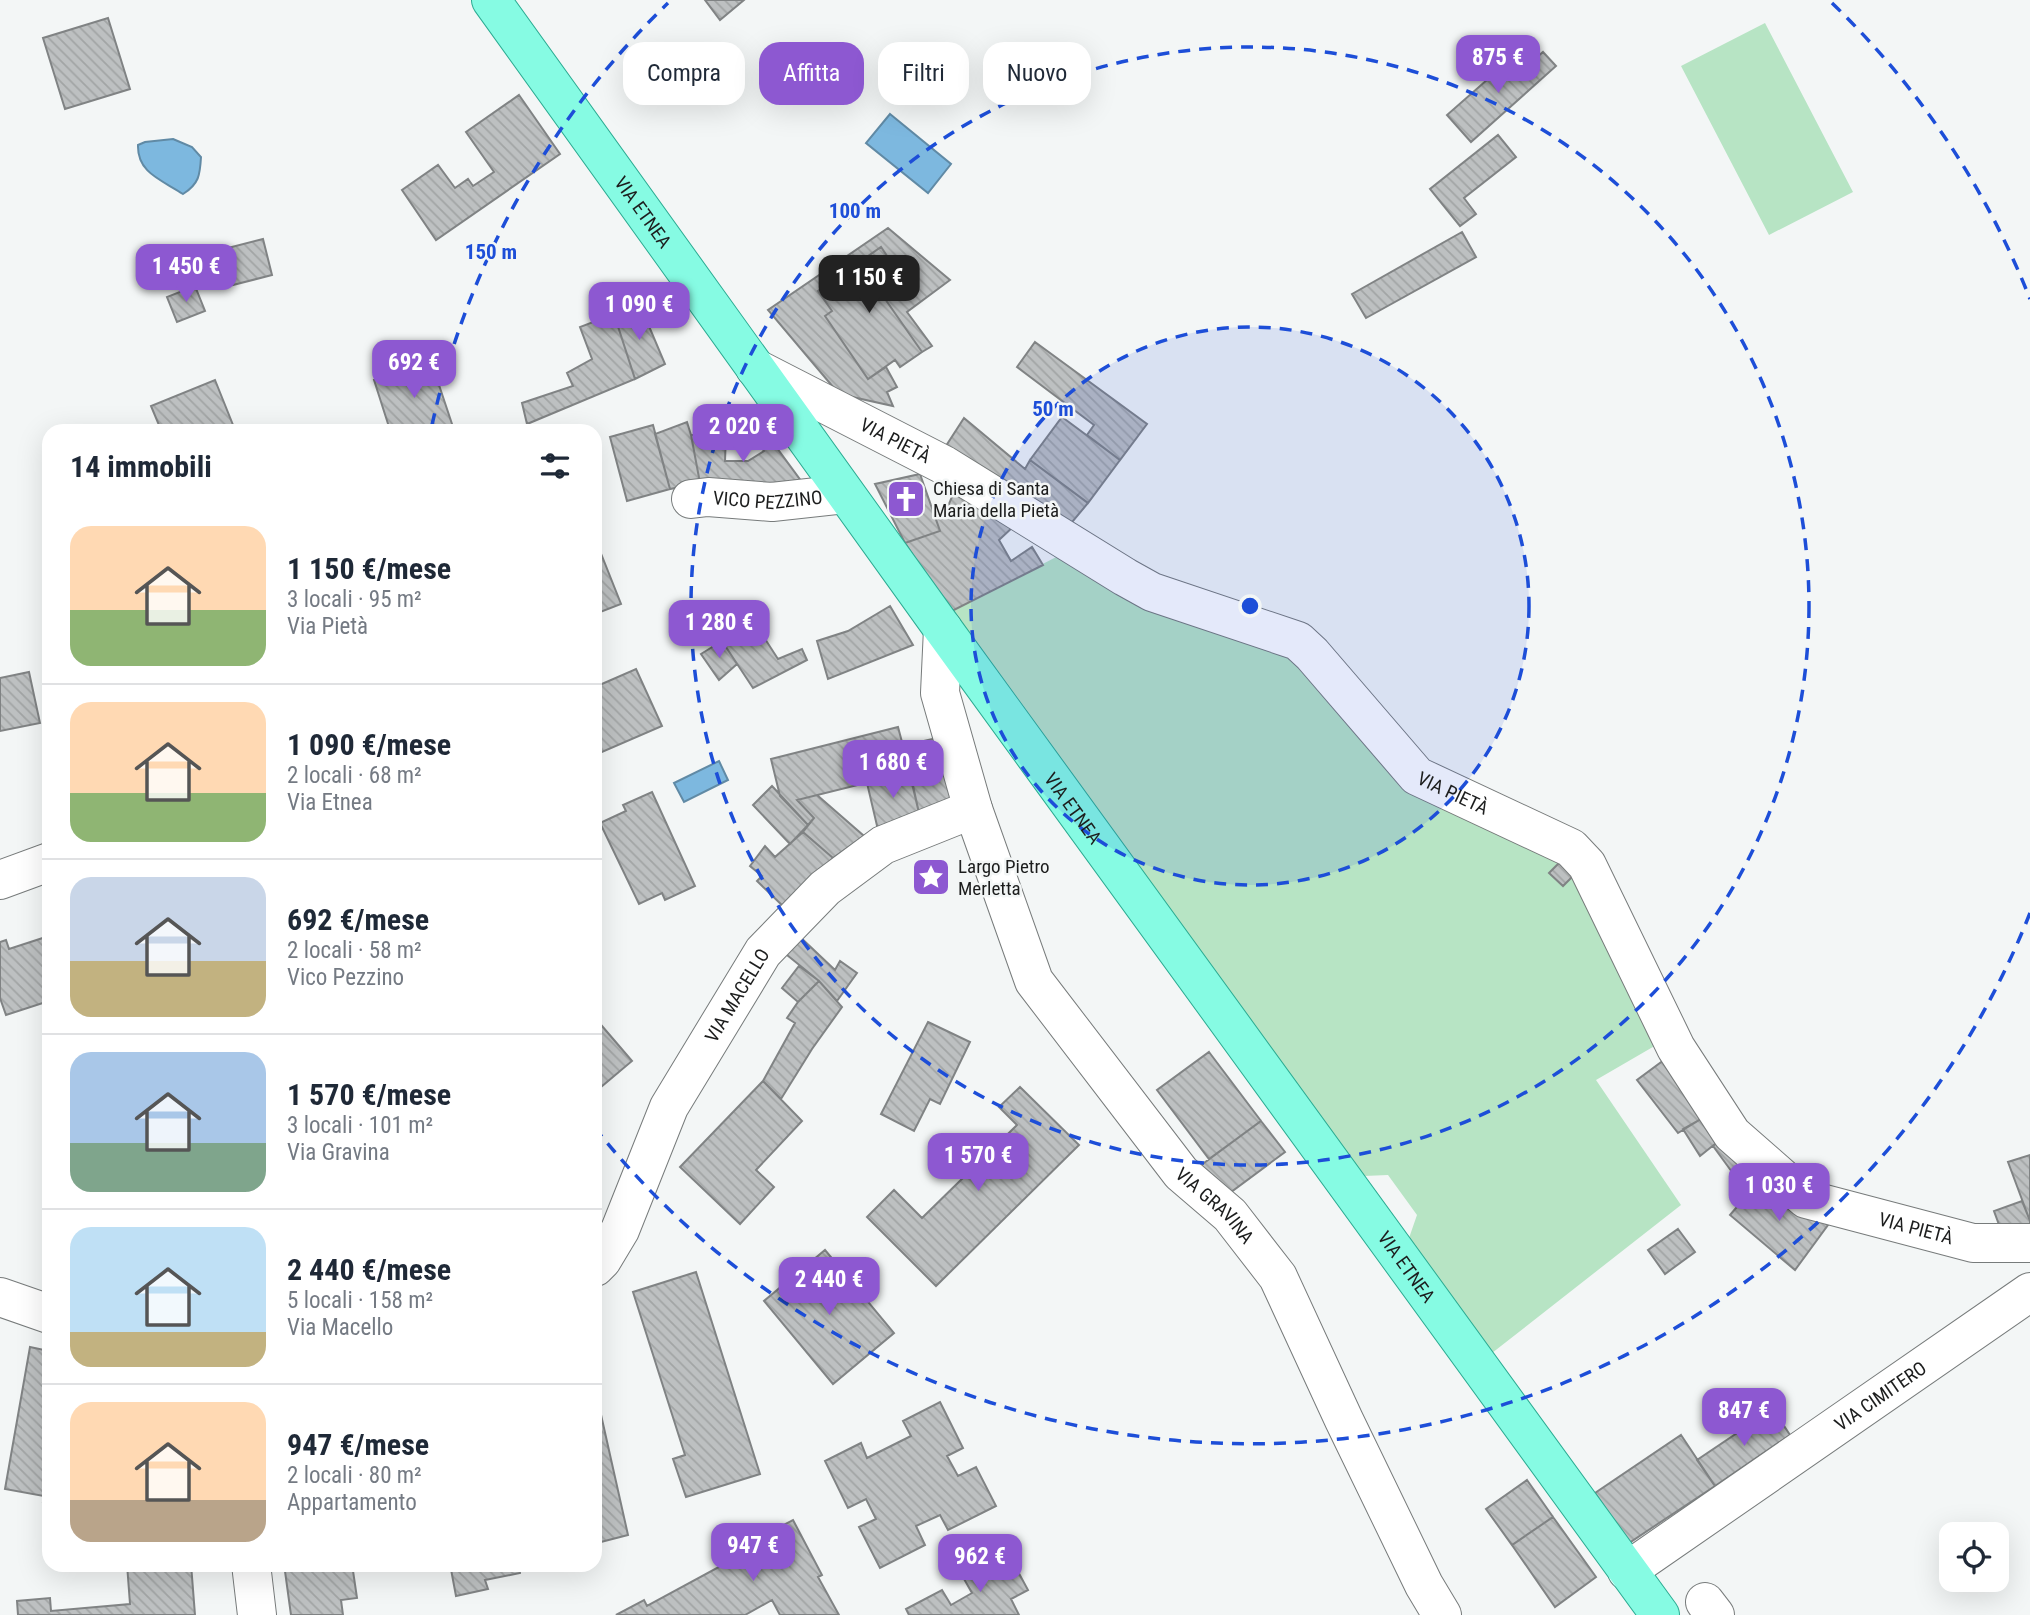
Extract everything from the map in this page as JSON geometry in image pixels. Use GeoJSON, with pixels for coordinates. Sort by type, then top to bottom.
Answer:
{"type":"FeatureCollection","features":[{"type":"Feature","properties":{"kind":"main road","name":"VIA ETNEA"},"geometry":{"type":"LineString","coordinates":[[491,0],[845,494],[1660,1615]]}},
{"type":"Feature","properties":{"kind":"street","name":"VIA PIETÀ"},"geometry":{"type":"LineString","coordinates":[[755,368],[944,465],[1152,592],[1298,641],[1417,776],[1571,848],[1587,865],[1676,1048],[1732,1134],[1807,1199],[1973,1243],[2030,1243]]}},
{"type":"Feature","properties":{"kind":"street","name":"VICO PEZZINO"},"geometry":{"type":"LineString","coordinates":[[691,499],[708,497],[772,502],[845,494]]}},
{"type":"Feature","properties":{"kind":"street","name":"VIA GRAVINA"},"geometry":{"type":"LineString","coordinates":[[943,629],[940,693],[973,809],[1034,981],[1181,1174],[1230,1214],[1278,1278],[1424,1585],[1442,1615]]}},
{"type":"Feature","properties":{"kind":"street","name":"VIA MACELLO"},"geometry":{"type":"LineString","coordinates":[[602,1260],[620,1230],[669,1107],[763,952],[825,888],[883,845],[973,809]]}},
{"type":"Feature","properties":{"kind":"street"},"geometry":{"type":"LineString","coordinates":[[0,880],[42,865]]}},
{"type":"Feature","properties":{"kind":"street","name":"VIA CIMITERO"},"geometry":{"type":"LineString","coordinates":[[1627,1571],[2030,1292]]}},
{"type":"Feature","properties":{"kind":"street"},"geometry":{"type":"LineString","coordinates":[[0,1297],[42,1312]]}},
{"type":"Feature","properties":{"kind":"street"},"geometry":{"type":"LineString","coordinates":[[252,1572],[257,1615]]}},
{"type":"Feature","properties":{"kind":"green space"},"geometry":{"type":"Polygon","coordinates":[[[1765,23],[1853,192],[1769,235],[1681,66],[1765,23]]]}},
{"type":"Feature","properties":{"kind":"green space"},"geometry":{"type":"Polygon","coordinates":[[[1062,554],[1285,649],[1404,780],[1563,859],[1658,1044],[1596,1080],[1681,1205],[1492,1353],[1409,1238],[1417,1215],[1388,1175],[1364,1176],[950,612],[1062,554]]]}},
{"type":"Feature","properties":{"kind":"water"},"geometry":{"type":"Polygon","coordinates":[[[890,114],[951,164],[928,193],[866,143],[890,114]]]}},
{"type":"Feature","properties":{"kind":"water"},"geometry":{"type":"Polygon","coordinates":[[[173,139],[192,147],[201,157],[198,178],[183,194],[152,175],[139,155],[138,145],[173,139]]]}},
{"type":"Feature","properties":{"kind":"water"},"geometry":{"type":"Polygon","coordinates":[[[719,761],[728,780],[684,802],[674,783],[719,761]]]}},
{"type":"Feature","properties":{"kind":"building"},"geometry":{"type":"Polygon","coordinates":[[[705,0],[744,0],[720,20],[705,0]]]}},
{"type":"Feature","properties":{"kind":"building"},"geometry":{"type":"Polygon","coordinates":[[[108,18],[130,89],[65,109],[43,38],[108,18]]]}},
{"type":"Feature","properties":{"kind":"building"},"geometry":{"type":"Polygon","coordinates":[[[1543,52],[1556,66],[1471,142],[1447,115],[1512,58],[1522,70],[1543,52]]]}},
{"type":"Feature","properties":{"kind":"building"},"geometry":{"type":"Polygon","coordinates":[[[519,95],[560,154],[436,240],[402,190],[438,165],[455,188],[468,179],[473,186],[494,172],[466,132],[519,95]]]}},
{"type":"Feature","properties":{"kind":"building"},"geometry":{"type":"Polygon","coordinates":[[[1498,135],[1516,157],[1464,198],[1476,214],[1460,226],[1430,189],[1498,135]]]}},
{"type":"Feature","properties":{"kind":"building"},"geometry":{"type":"Polygon","coordinates":[[[888,228],[950,280],[907,312],[932,346],[922,352],[883,296],[904,281],[881,247],[818,291],[832,311],[825,316],[868,379],[886,367],[897,387],[887,392],[893,406],[839,394],[768,310],[888,228]]]}},
{"type":"Feature","properties":{"kind":"building"},"geometry":{"type":"Polygon","coordinates":[[[1462,232],[1476,257],[1366,318],[1352,294],[1462,232]]]}},
{"type":"Feature","properties":{"kind":"building"},"geometry":{"type":"Polygon","coordinates":[[[263,239],[272,275],[233,285],[224,249],[263,239]]]}},
{"type":"Feature","properties":{"kind":"building"},"geometry":{"type":"Polygon","coordinates":[[[881,247],[904,281],[883,296],[922,352],[900,367],[895,360],[868,379],[825,316],[832,311],[818,291],[881,247]]]}},
{"type":"Feature","properties":{"kind":"building"},"geometry":{"type":"Polygon","coordinates":[[[195,286],[205,311],[177,322],[167,297],[195,286]]]}},
{"type":"Feature","properties":{"kind":"building"},"geometry":{"type":"Polygon","coordinates":[[[640,305],[665,364],[635,379],[614,314],[640,305]]]}},
{"type":"Feature","properties":{"kind":"building"},"geometry":{"type":"Polygon","coordinates":[[[614,314],[635,379],[527,424],[522,403],[573,386],[567,373],[592,359],[580,327],[614,314]]]}},
{"type":"Feature","properties":{"kind":"building"},"geometry":{"type":"Polygon","coordinates":[[[1035,342],[1147,424],[1120,460],[1087,435],[1094,425],[1017,367],[1035,342]]]}},
{"type":"Feature","properties":{"kind":"building"},"geometry":{"type":"Polygon","coordinates":[[[431,361],[452,424],[388,424],[374,380],[431,361]]]}},
{"type":"Feature","properties":{"kind":"building"},"geometry":{"type":"Polygon","coordinates":[[[215,380],[233,424],[158,424],[151,406],[215,380]]]}},
{"type":"Feature","properties":{"kind":"building"},"geometry":{"type":"Polygon","coordinates":[[[1062,417],[1120,460],[1088,503],[1030,460],[1062,417]]]}},
{"type":"Feature","properties":{"kind":"building"},"geometry":{"type":"Polygon","coordinates":[[[964,418],[1025,469],[1030,460],[1088,503],[1068,527],[944,449],[964,418]]]}},
{"type":"Feature","properties":{"kind":"building"},"geometry":{"type":"Polygon","coordinates":[[[687,422],[700,483],[670,489],[655,434],[687,422]]]}},
{"type":"Feature","properties":{"kind":"building"},"geometry":{"type":"Polygon","coordinates":[[[653,425],[670,489],[627,501],[610,437],[653,425]]]}},
{"type":"Feature","properties":{"kind":"building"},"geometry":{"type":"Polygon","coordinates":[[[760,425],[807,489],[700,483],[691,435],[726,435],[725,461],[748,461],[764,451],[750,433],[760,425]]]}},
{"type":"Feature","properties":{"kind":"building","name":"Chiesa di Santa Maria della Pietà"},"geometry":{"type":"Polygon","coordinates":[[[920,474],[940,531],[905,543],[875,484],[920,474]]]}},
{"type":"Feature","properties":{"kind":"building"},"geometry":{"type":"Polygon","coordinates":[[[954,492],[1014,526],[999,540],[1011,561],[1032,547],[1043,565],[950,612],[905,543],[940,531],[934,514],[946,511],[954,492]]]}},
{"type":"Feature","properties":{"kind":"building"},"geometry":{"type":"Polygon","coordinates":[[[602,556],[621,604],[602,611],[602,556]]]}},
{"type":"Feature","properties":{"kind":"building"},"geometry":{"type":"Polygon","coordinates":[[[890,606],[913,645],[828,679],[817,641],[848,631],[890,606]]]}},
{"type":"Feature","properties":{"kind":"building"},"geometry":{"type":"Polygon","coordinates":[[[756,625],[778,659],[802,649],[807,660],[753,688],[722,641],[756,625]]]}},
{"type":"Feature","properties":{"kind":"building"},"geometry":{"type":"Polygon","coordinates":[[[722,641],[737,664],[719,680],[701,654],[722,641]]]}},
{"type":"Feature","properties":{"kind":"building"},"geometry":{"type":"Polygon","coordinates":[[[636,669],[662,726],[602,752],[602,684],[636,669]]]}},
{"type":"Feature","properties":{"kind":"building"},"geometry":{"type":"Polygon","coordinates":[[[29,672],[40,723],[0,731],[0,678],[29,672]]]}},
{"type":"Feature","properties":{"kind":"building"},"geometry":{"type":"Polygon","coordinates":[[[898,727],[910,772],[797,800],[814,818],[808,825],[780,796],[771,759],[898,727]]]}},
{"type":"Feature","properties":{"kind":"building"},"geometry":{"type":"Polygon","coordinates":[[[937,738],[952,799],[919,813],[907,762],[919,760],[915,743],[937,738]]]}},
{"type":"Feature","properties":{"kind":"building"},"geometry":{"type":"Polygon","coordinates":[[[910,772],[919,813],[878,830],[867,783],[910,772]]]}},
{"type":"Feature","properties":{"kind":"building"},"geometry":{"type":"Polygon","coordinates":[[[772,786],[808,825],[790,844],[753,805],[772,786]]]}},
{"type":"Feature","properties":{"kind":"building"},"geometry":{"type":"Polygon","coordinates":[[[652,792],[695,886],[665,900],[662,893],[639,904],[602,827],[602,822],[626,811],[623,805],[652,792]]]}},
{"type":"Feature","properties":{"kind":"building"},"geometry":{"type":"Polygon","coordinates":[[[817,795],[864,836],[833,858],[803,832],[814,818],[797,800],[817,795]]]}},
{"type":"Feature","properties":{"kind":"building"},"geometry":{"type":"Polygon","coordinates":[[[803,832],[833,858],[786,909],[757,881],[762,876],[750,866],[765,846],[775,857],[803,832]]]}},
{"type":"Feature","properties":{"kind":"building"},"geometry":{"type":"Polygon","coordinates":[[[1563,859],[1577,872],[1563,886],[1549,873],[1563,859]]]}},
{"type":"Feature","properties":{"kind":"building"},"geometry":{"type":"Polygon","coordinates":[[[798,935],[835,970],[840,961],[857,973],[837,1001],[819,981],[782,951],[798,935]]]}},
{"type":"Feature","properties":{"kind":"building"},"geometry":{"type":"Polygon","coordinates":[[[42,938],[42,1003],[6,1015],[0,998],[0,942],[6,940],[9,949],[42,938]]]}},
{"type":"Feature","properties":{"kind":"building"},"geometry":{"type":"Polygon","coordinates":[[[799,966],[819,981],[798,1002],[782,988],[799,966]]]}},
{"type":"Feature","properties":{"kind":"building"},"geometry":{"type":"Polygon","coordinates":[[[819,981],[842,1007],[781,1099],[763,1081],[795,1023],[787,1018],[798,1002],[819,981]]]}},
{"type":"Feature","properties":{"kind":"building"},"geometry":{"type":"Polygon","coordinates":[[[928,1022],[970,1042],[940,1104],[930,1099],[914,1131],[881,1114],[928,1022]]]}},
{"type":"Feature","properties":{"kind":"building"},"geometry":{"type":"Polygon","coordinates":[[[602,1026],[632,1061],[602,1086],[602,1026]]]}},
{"type":"Feature","properties":{"kind":"building"},"geometry":{"type":"Polygon","coordinates":[[[1209,1052],[1261,1121],[1209,1159],[1157,1090],[1209,1052]]]}},
{"type":"Feature","properties":{"kind":"building"},"geometry":{"type":"Polygon","coordinates":[[[1664,1060],[1701,1119],[1678,1133],[1637,1080],[1664,1060]]]}},
{"type":"Feature","properties":{"kind":"building"},"geometry":{"type":"Polygon","coordinates":[[[763,1081],[802,1121],[756,1170],[774,1187],[740,1224],[680,1167],[763,1081]]]}},
{"type":"Feature","properties":{"kind":"building"},"geometry":{"type":"Polygon","coordinates":[[[1020,1087],[1079,1145],[936,1286],[867,1217],[894,1190],[922,1218],[1017,1125],[999,1107],[1020,1087]]]}},
{"type":"Feature","properties":{"kind":"building"},"geometry":{"type":"Polygon","coordinates":[[[1701,1119],[1720,1140],[1700,1156],[1683,1129],[1701,1119]]]}},
{"type":"Feature","properties":{"kind":"building"},"geometry":{"type":"Polygon","coordinates":[[[1261,1121],[1285,1152],[1223,1198],[1200,1166],[1261,1121]]]}},
{"type":"Feature","properties":{"kind":"building"},"geometry":{"type":"Polygon","coordinates":[[[1720,1140],[1761,1179],[1748,1194],[1713,1146],[1720,1140]]]}},
{"type":"Feature","properties":{"kind":"building"},"geometry":{"type":"Polygon","coordinates":[[[2030,1155],[2030,1221],[2008,1162],[2030,1155]]]}},
{"type":"Feature","properties":{"kind":"building"},"geometry":{"type":"Polygon","coordinates":[[[1761,1179],[1828,1225],[1795,1270],[1730,1215],[1761,1179]]]}},
{"type":"Feature","properties":{"kind":"building"},"geometry":{"type":"Polygon","coordinates":[[[2022,1201],[2030,1221],[2030,1230],[2002,1233],[1994,1211],[2022,1201]]]}},
{"type":"Feature","properties":{"kind":"building"},"geometry":{"type":"Polygon","coordinates":[[[1678,1229],[1695,1252],[1665,1274],[1648,1250],[1678,1229]]]}},
{"type":"Feature","properties":{"kind":"building"},"geometry":{"type":"Polygon","coordinates":[[[825,1250],[894,1333],[833,1384],[764,1301],[825,1250]]]}},
{"type":"Feature","properties":{"kind":"building"},"geometry":{"type":"Polygon","coordinates":[[[696,1272],[760,1474],[686,1497],[673,1459],[685,1455],[633,1292],[696,1272]]]}},
{"type":"Feature","properties":{"kind":"building"},"geometry":{"type":"Polygon","coordinates":[[[30,1347],[42,1350],[42,1496],[5,1489],[30,1347]]]}},
{"type":"Feature","properties":{"kind":"building"},"geometry":{"type":"Polygon","coordinates":[[[940,1402],[963,1448],[947,1456],[958,1476],[976,1467],[996,1506],[948,1530],[940,1515],[916,1526],[925,1545],[880,1568],[859,1527],[876,1519],[866,1499],[848,1508],[825,1461],[861,1443],[867,1458],[911,1436],[903,1421],[940,1402]]]}},
{"type":"Feature","properties":{"kind":"building"},"geometry":{"type":"Polygon","coordinates":[[[1773,1409],[1790,1435],[1715,1486],[1697,1460],[1773,1409]]]}},
{"type":"Feature","properties":{"kind":"building"},"geometry":{"type":"Polygon","coordinates":[[[602,1419],[628,1535],[602,1542],[602,1419]]]}},
{"type":"Feature","properties":{"kind":"building"},"geometry":{"type":"Polygon","coordinates":[[[1681,1435],[1715,1486],[1629,1543],[1595,1493],[1681,1435]]]}},
{"type":"Feature","properties":{"kind":"building"},"geometry":{"type":"Polygon","coordinates":[[[1527,1480],[1553,1517],[1512,1545],[1486,1509],[1527,1480]]]}},
{"type":"Feature","properties":{"kind":"building"},"geometry":{"type":"Polygon","coordinates":[[[1553,1517],[1596,1577],[1555,1607],[1512,1545],[1553,1517]]]}},
{"type":"Feature","properties":{"kind":"building"},"geometry":{"type":"Polygon","coordinates":[[[793,1520],[822,1575],[818,1577],[839,1615],[780,1615],[772,1600],[745,1615],[616,1615],[644,1600],[647,1606],[754,1548],[751,1542],[793,1520]]]}},
{"type":"Feature","properties":{"kind":"building"},"geometry":{"type":"Polygon","coordinates":[[[1009,1555],[1028,1590],[1011,1599],[1019,1615],[909,1615],[906,1609],[942,1590],[951,1605],[972,1593],[964,1579],[1009,1555]]]}},
{"type":"Feature","properties":{"kind":"building"},"geometry":{"type":"Polygon","coordinates":[[[128,1572],[192,1572],[195,1615],[18,1615],[17,1601],[50,1598],[51,1611],[130,1604],[128,1572]]]}},
{"type":"Feature","properties":{"kind":"building"},"geometry":{"type":"Polygon","coordinates":[[[285,1572],[353,1572],[357,1598],[341,1600],[343,1615],[291,1615],[285,1572]]]}},
{"type":"Feature","properties":{"kind":"building"},"geometry":{"type":"Polygon","coordinates":[[[452,1572],[520,1572],[485,1580],[488,1589],[456,1596],[452,1572]]]}},
{"type":"Feature","properties":{"kind":"place","name":"Chiesa di Santa Maria della Pietà"},"geometry":{"type":"Point","coordinates":[906,499]}},
{"type":"Feature","properties":{"kind":"place","name":"Largo Pietro Merletta"},"geometry":{"type":"Point","coordinates":[931,877]}}]}
